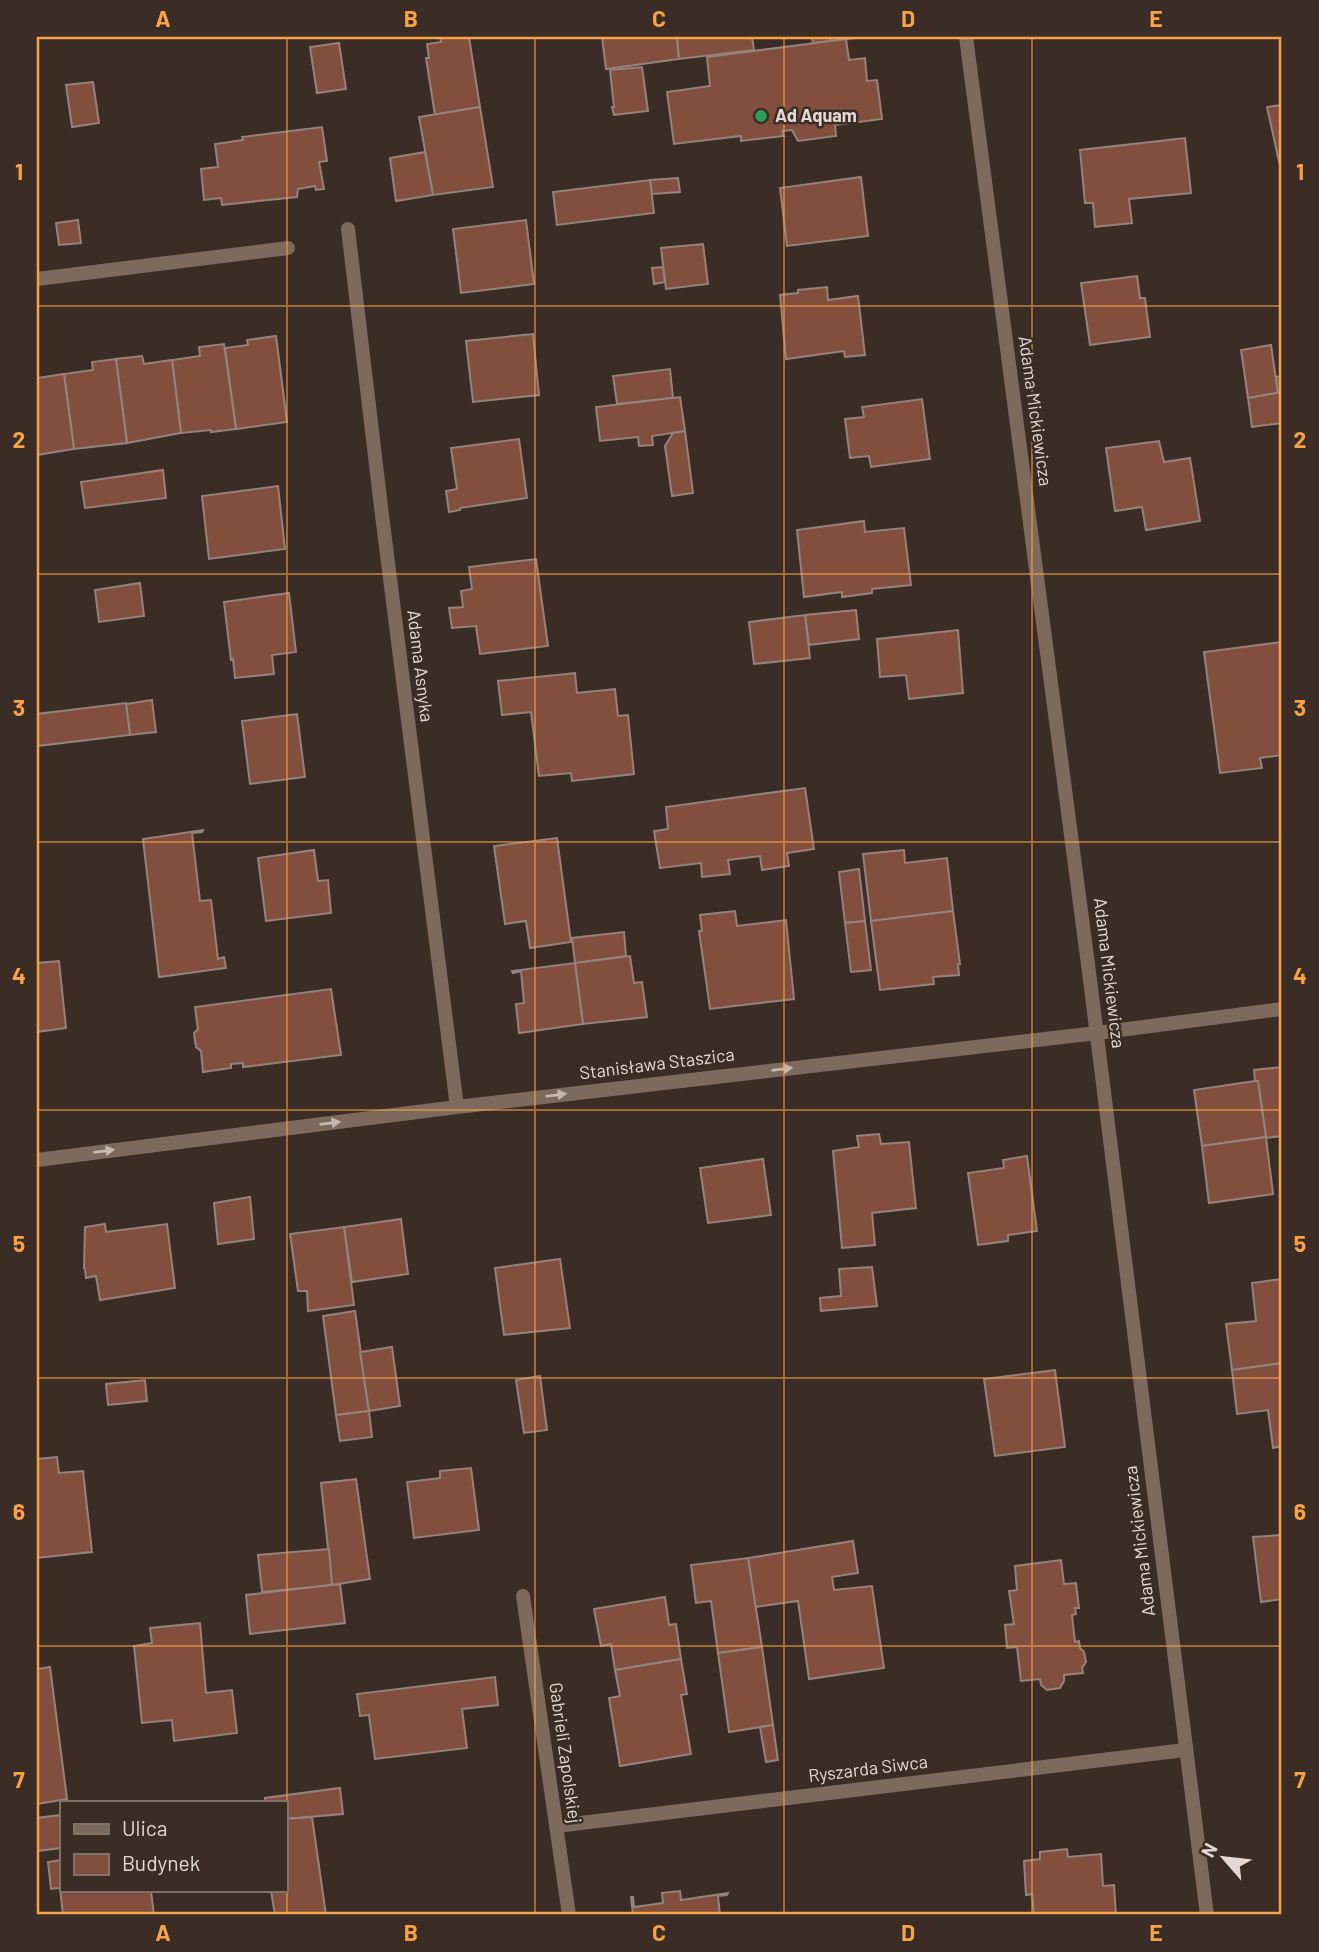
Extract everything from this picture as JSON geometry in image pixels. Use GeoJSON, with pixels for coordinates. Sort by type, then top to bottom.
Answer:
{"type":"FeatureCollection","features":[{"type":"Feature","properties":{"kind":"street","name":"Adama Mickiewicza"},"geometry":{"type":"LineString","coordinates":[[966,37],[1097,1033],[1207,1915]]}},
{"type":"Feature","properties":{"kind":"street","name":"Adama Asnyka"},"geometry":{"type":"LineString","coordinates":[[348,229],[383,528],[457,1107]]}},
{"type":"Feature","properties":{"kind":"street"},"geometry":{"type":"LineString","coordinates":[[37,279],[288,248]]}},
{"type":"Feature","properties":{"kind":"street","name":"Stanisława Staszica"},"geometry":{"type":"LineString","coordinates":[[37,1160],[1282,1009]]}},
{"type":"Feature","properties":{"kind":"street","name":"Gabrieli Zapolskiej"},"geometry":{"type":"LineString","coordinates":[[523,1596],[569,1915]]}},
{"type":"Feature","properties":{"kind":"street","name":"Ryszarda Siwca"},"geometry":{"type":"LineString","coordinates":[[556,1826],[1185,1750]]}},
{"type":"Feature","properties":{"kind":"building"},"geometry":{"type":"Polygon","coordinates":[[[440,37],[469,37],[480,107],[435,115],[426,58],[429,58],[427,44],[441,42],[440,37]]]}},
{"type":"Feature","properties":{"kind":"building"},"geometry":{"type":"Polygon","coordinates":[[[602,37],[677,37],[679,59],[606,69],[602,37]]]}},
{"type":"Feature","properties":{"kind":"building"},"geometry":{"type":"Polygon","coordinates":[[[677,37],[752,37],[754,50],[679,59],[677,37]]]}},
{"type":"Feature","properties":{"kind":"building"},"geometry":{"type":"Polygon","coordinates":[[[812,37],[830,37],[830,41],[813,43],[812,37]]]}},
{"type":"Feature","properties":{"kind":"building"},"geometry":{"type":"Polygon","coordinates":[[[830,37],[865,37],[830,41],[830,37]]]}},
{"type":"Feature","properties":{"kind":"building"},"geometry":{"type":"Polygon","coordinates":[[[846,39],[849,60],[865,58],[867,81],[877,80],[882,119],[835,125],[836,136],[798,141],[792,130],[782,131],[784,136],[741,141],[741,136],[674,144],[667,92],[710,86],[707,57],[846,39]]]}},
{"type":"Feature","properties":{"kind":"building"},"geometry":{"type":"Polygon","coordinates":[[[339,43],[346,89],[317,93],[310,47],[339,43]]]}},
{"type":"Feature","properties":{"kind":"building"},"geometry":{"type":"Polygon","coordinates":[[[642,67],[648,111],[614,115],[610,70],[642,67]]]}},
{"type":"Feature","properties":{"kind":"building"},"geometry":{"type":"Polygon","coordinates":[[[93,82],[99,123],[72,127],[66,85],[93,82]]]}},
{"type":"Feature","properties":{"kind":"building"},"geometry":{"type":"Polygon","coordinates":[[[1282,105],[1282,175],[1267,107],[1282,105]]]}},
{"type":"Feature","properties":{"kind":"building"},"geometry":{"type":"Polygon","coordinates":[[[480,107],[493,187],[433,195],[419,117],[480,107]]]}},
{"type":"Feature","properties":{"kind":"building"},"geometry":{"type":"Polygon","coordinates":[[[322,127],[327,161],[319,162],[324,189],[316,190],[315,186],[298,189],[297,197],[222,205],[221,198],[204,200],[201,169],[218,167],[215,144],[243,140],[242,137],[322,127]]]}},
{"type":"Feature","properties":{"kind":"building"},"geometry":{"type":"Polygon","coordinates":[[[1185,138],[1191,193],[1129,199],[1132,223],[1095,227],[1093,203],[1085,203],[1080,150],[1185,138]]]}},
{"type":"Feature","properties":{"kind":"building"},"geometry":{"type":"Polygon","coordinates":[[[425,152],[433,195],[396,201],[390,158],[425,152]]]}},
{"type":"Feature","properties":{"kind":"building"},"geometry":{"type":"Polygon","coordinates":[[[861,177],[868,236],[787,246],[780,188],[861,177]]]}},
{"type":"Feature","properties":{"kind":"building"},"geometry":{"type":"Polygon","coordinates":[[[678,178],[680,192],[652,194],[650,180],[678,178]]]}},
{"type":"Feature","properties":{"kind":"building"},"geometry":{"type":"Polygon","coordinates":[[[650,180],[654,213],[557,225],[553,192],[650,180]]]}},
{"type":"Feature","properties":{"kind":"building"},"geometry":{"type":"Polygon","coordinates":[[[78,220],[81,243],[59,245],[56,223],[78,220]]]}},
{"type":"Feature","properties":{"kind":"building"},"geometry":{"type":"Polygon","coordinates":[[[526,220],[534,284],[461,293],[453,229],[526,220]]]}},
{"type":"Feature","properties":{"kind":"building"},"geometry":{"type":"Polygon","coordinates":[[[703,244],[708,284],[666,289],[661,248],[703,244]]]}},
{"type":"Feature","properties":{"kind":"building"},"geometry":{"type":"Polygon","coordinates":[[[663,267],[665,282],[654,284],[652,268],[663,267]]]}},
{"type":"Feature","properties":{"kind":"building"},"geometry":{"type":"Polygon","coordinates":[[[1137,276],[1140,298],[1145,298],[1150,337],[1090,345],[1081,283],[1137,276]]]}},
{"type":"Feature","properties":{"kind":"building"},"geometry":{"type":"Polygon","coordinates":[[[827,287],[828,300],[858,296],[865,355],[845,357],[844,351],[786,359],[780,295],[827,287]]]}},
{"type":"Feature","properties":{"kind":"building"},"geometry":{"type":"Polygon","coordinates":[[[533,334],[539,395],[473,402],[466,341],[533,334]]]}},
{"type":"Feature","properties":{"kind":"building"},"geometry":{"type":"Polygon","coordinates":[[[276,336],[287,422],[236,429],[225,348],[248,345],[247,340],[276,336]]]}},
{"type":"Feature","properties":{"kind":"building"},"geometry":{"type":"Polygon","coordinates":[[[224,344],[236,429],[181,433],[172,360],[200,356],[199,347],[224,344]]]}},
{"type":"Feature","properties":{"kind":"building"},"geometry":{"type":"Polygon","coordinates":[[[1271,345],[1278,393],[1248,398],[1241,350],[1271,345]]]}},
{"type":"Feature","properties":{"kind":"building"},"geometry":{"type":"Polygon","coordinates":[[[142,356],[144,364],[172,360],[181,433],[127,443],[116,359],[142,356]]]}},
{"type":"Feature","properties":{"kind":"building"},"geometry":{"type":"Polygon","coordinates":[[[116,359],[127,443],[74,449],[64,374],[93,370],[92,362],[116,359]]]}},
{"type":"Feature","properties":{"kind":"building"},"geometry":{"type":"Polygon","coordinates":[[[670,369],[673,398],[617,404],[613,376],[670,369]]]}},
{"type":"Feature","properties":{"kind":"building"},"geometry":{"type":"Polygon","coordinates":[[[64,374],[74,449],[37,455],[37,378],[64,374]]]}},
{"type":"Feature","properties":{"kind":"building"},"geometry":{"type":"Polygon","coordinates":[[[1282,376],[1282,392],[1278,393],[1276,377],[1282,376]]]}},
{"type":"Feature","properties":{"kind":"building"},"geometry":{"type":"Polygon","coordinates":[[[1282,392],[1282,423],[1252,427],[1248,398],[1282,392]]]}},
{"type":"Feature","properties":{"kind":"building"},"geometry":{"type":"Polygon","coordinates":[[[680,397],[685,431],[652,436],[653,445],[639,446],[638,437],[600,441],[596,407],[680,397]]]}},
{"type":"Feature","properties":{"kind":"building"},"geometry":{"type":"Polygon","coordinates":[[[922,399],[930,459],[871,467],[869,456],[850,458],[845,419],[864,417],[862,407],[922,399]]]}},
{"type":"Feature","properties":{"kind":"building"},"geometry":{"type":"Polygon","coordinates":[[[685,431],[693,493],[672,496],[665,446],[673,433],[685,431]]]}},
{"type":"Feature","properties":{"kind":"building"},"geometry":{"type":"Polygon","coordinates":[[[519,439],[527,498],[449,512],[446,491],[457,489],[451,448],[519,439]]]}},
{"type":"Feature","properties":{"kind":"building"},"geometry":{"type":"Polygon","coordinates":[[[1159,441],[1164,462],[1190,458],[1200,521],[1146,530],[1142,507],[1115,511],[1106,448],[1159,441]]]}},
{"type":"Feature","properties":{"kind":"building"},"geometry":{"type":"Polygon","coordinates":[[[163,470],[166,498],[85,508],[81,482],[163,470]]]}},
{"type":"Feature","properties":{"kind":"building"},"geometry":{"type":"Polygon","coordinates":[[[278,486],[285,549],[209,559],[202,496],[278,486]]]}},
{"type":"Feature","properties":{"kind":"building"},"geometry":{"type":"Polygon","coordinates":[[[864,521],[865,532],[904,528],[911,585],[872,589],[872,593],[842,597],[842,592],[804,597],[797,530],[864,521]]]}},
{"type":"Feature","properties":{"kind":"building"},"geometry":{"type":"Polygon","coordinates":[[[536,559],[548,646],[480,654],[476,626],[452,628],[449,608],[463,607],[461,591],[472,589],[469,567],[536,559]]]}},
{"type":"Feature","properties":{"kind":"building"},"geometry":{"type":"Polygon","coordinates":[[[140,583],[144,616],[99,622],[95,590],[140,583]]]}},
{"type":"Feature","properties":{"kind":"building"},"geometry":{"type":"Polygon","coordinates":[[[289,593],[296,652],[272,655],[274,674],[235,678],[224,602],[289,593]]]}},
{"type":"Feature","properties":{"kind":"building"},"geometry":{"type":"Polygon","coordinates":[[[856,610],[859,639],[809,645],[805,615],[856,610]]]}},
{"type":"Feature","properties":{"kind":"building"},"geometry":{"type":"Polygon","coordinates":[[[805,615],[810,658],[754,664],[749,622],[805,615]]]}},
{"type":"Feature","properties":{"kind":"building"},"geometry":{"type":"Polygon","coordinates":[[[958,630],[963,693],[909,699],[906,675],[880,677],[877,639],[958,630]]]}},
{"type":"Feature","properties":{"kind":"building"},"geometry":{"type":"Polygon","coordinates":[[[1282,642],[1282,755],[1260,758],[1262,768],[1220,773],[1204,652],[1282,642]]]}},
{"type":"Feature","properties":{"kind":"building"},"geometry":{"type":"Polygon","coordinates":[[[575,673],[577,693],[615,689],[618,716],[628,715],[634,774],[572,781],[571,773],[539,776],[531,712],[502,715],[498,681],[575,673]]]}},
{"type":"Feature","properties":{"kind":"building"},"geometry":{"type":"Polygon","coordinates":[[[152,700],[156,732],[130,735],[126,704],[152,700]]]}},
{"type":"Feature","properties":{"kind":"building"},"geometry":{"type":"Polygon","coordinates":[[[126,703],[130,735],[37,746],[37,714],[126,703]]]}},
{"type":"Feature","properties":{"kind":"building"},"geometry":{"type":"Polygon","coordinates":[[[297,714],[305,777],[250,784],[242,721],[297,714]]]}},
{"type":"Feature","properties":{"kind":"building"},"geometry":{"type":"Polygon","coordinates":[[[805,788],[814,849],[787,853],[789,866],[762,870],[760,856],[728,860],[730,874],[702,877],[701,863],[660,868],[654,831],[668,829],[666,807],[805,788]]]}},
{"type":"Feature","properties":{"kind":"building"},"geometry":{"type":"Polygon","coordinates":[[[203,830],[192,833],[200,901],[211,900],[218,959],[224,957],[226,968],[159,977],[143,839],[203,830]]]}},
{"type":"Feature","properties":{"kind":"building"},"geometry":{"type":"Polygon","coordinates":[[[557,838],[571,942],[530,948],[526,921],[505,924],[494,846],[557,838]]]}},
{"type":"Feature","properties":{"kind":"building"},"geometry":{"type":"Polygon","coordinates":[[[314,850],[318,881],[328,880],[331,913],[266,921],[258,858],[314,850]]]}},
{"type":"Feature","properties":{"kind":"building"},"geometry":{"type":"Polygon","coordinates":[[[904,850],[905,863],[947,858],[953,911],[871,921],[863,854],[904,850]]]}},
{"type":"Feature","properties":{"kind":"building"},"geometry":{"type":"Polygon","coordinates":[[[859,869],[865,921],[845,923],[839,872],[859,869]]]}},
{"type":"Feature","properties":{"kind":"building"},"geometry":{"type":"Polygon","coordinates":[[[735,911],[737,926],[786,920],[794,999],[710,1009],[699,931],[702,931],[700,915],[735,911]]]}},
{"type":"Feature","properties":{"kind":"building"},"geometry":{"type":"Polygon","coordinates":[[[953,911],[959,975],[933,977],[934,984],[880,990],[871,921],[953,911]]]}},
{"type":"Feature","properties":{"kind":"building"},"geometry":{"type":"Polygon","coordinates":[[[865,921],[871,970],[851,972],[845,923],[865,921]]]}},
{"type":"Feature","properties":{"kind":"building"},"geometry":{"type":"Polygon","coordinates":[[[624,932],[626,956],[575,963],[572,938],[624,932]]]}},
{"type":"Feature","properties":{"kind":"building"},"geometry":{"type":"Polygon","coordinates":[[[630,956],[634,983],[642,982],[647,1017],[583,1024],[575,963],[630,956]]]}},
{"type":"Feature","properties":{"kind":"building"},"geometry":{"type":"Polygon","coordinates":[[[59,961],[66,1028],[37,1032],[37,963],[59,961]]]}},
{"type":"Feature","properties":{"kind":"building"},"geometry":{"type":"Polygon","coordinates":[[[575,963],[583,1024],[519,1033],[516,1004],[524,1003],[521,971],[512,971],[575,963]]]}},
{"type":"Feature","properties":{"kind":"building"},"geometry":{"type":"Polygon","coordinates":[[[331,989],[341,1055],[243,1067],[243,1063],[231,1064],[231,1068],[203,1072],[201,1051],[196,1047],[194,1033],[198,1029],[195,1007],[331,989]]]}},
{"type":"Feature","properties":{"kind":"building"},"geometry":{"type":"Polygon","coordinates":[[[1282,1067],[1282,1136],[1266,1138],[1254,1070],[1282,1067]]]}},
{"type":"Feature","properties":{"kind":"building"},"geometry":{"type":"Polygon","coordinates":[[[1258,1081],[1266,1137],[1202,1146],[1194,1090],[1258,1081]]]}},
{"type":"Feature","properties":{"kind":"building"},"geometry":{"type":"Polygon","coordinates":[[[879,1134],[881,1144],[909,1142],[916,1208],[872,1213],[875,1245],[842,1248],[833,1151],[859,1147],[857,1136],[879,1134]]]}},
{"type":"Feature","properties":{"kind":"building"},"geometry":{"type":"Polygon","coordinates":[[[1266,1137],[1273,1194],[1209,1203],[1202,1146],[1266,1137]]]}},
{"type":"Feature","properties":{"kind":"building"},"geometry":{"type":"Polygon","coordinates":[[[1027,1156],[1037,1231],[1008,1235],[1008,1241],[978,1245],[968,1173],[1004,1168],[1003,1160],[1027,1156]]]}},
{"type":"Feature","properties":{"kind":"building"},"geometry":{"type":"Polygon","coordinates":[[[763,1159],[771,1215],[708,1223],[700,1168],[763,1159]]]}},
{"type":"Feature","properties":{"kind":"building"},"geometry":{"type":"Polygon","coordinates":[[[250,1197],[254,1239],[218,1244],[214,1203],[250,1197]]]}},
{"type":"Feature","properties":{"kind":"building"},"geometry":{"type":"Polygon","coordinates":[[[401,1219],[408,1274],[352,1282],[344,1227],[401,1219]]]}},
{"type":"Feature","properties":{"kind":"building"},"geometry":{"type":"Polygon","coordinates":[[[105,1224],[106,1232],[167,1224],[175,1288],[100,1300],[96,1276],[86,1278],[85,1227],[105,1224]]]}},
{"type":"Feature","properties":{"kind":"building"},"geometry":{"type":"Polygon","coordinates":[[[344,1227],[354,1305],[308,1311],[307,1291],[298,1291],[290,1234],[344,1227]]]}},
{"type":"Feature","properties":{"kind":"building"},"geometry":{"type":"Polygon","coordinates":[[[560,1259],[570,1328],[504,1335],[495,1268],[560,1259]]]}},
{"type":"Feature","properties":{"kind":"building"},"geometry":{"type":"Polygon","coordinates":[[[872,1267],[877,1306],[821,1311],[820,1298],[841,1296],[839,1269],[872,1267]]]}},
{"type":"Feature","properties":{"kind":"building"},"geometry":{"type":"Polygon","coordinates":[[[1282,1279],[1282,1363],[1232,1370],[1226,1324],[1256,1321],[1252,1283],[1282,1279]]]}},
{"type":"Feature","properties":{"kind":"building"},"geometry":{"type":"Polygon","coordinates":[[[355,1311],[369,1411],[336,1415],[323,1316],[355,1311]]]}},
{"type":"Feature","properties":{"kind":"building"},"geometry":{"type":"Polygon","coordinates":[[[392,1347],[400,1406],[369,1411],[360,1352],[392,1347]]]}},
{"type":"Feature","properties":{"kind":"building"},"geometry":{"type":"Polygon","coordinates":[[[1282,1363],[1282,1446],[1273,1448],[1268,1410],[1237,1414],[1232,1370],[1282,1363]]]}},
{"type":"Feature","properties":{"kind":"building"},"geometry":{"type":"Polygon","coordinates":[[[1055,1370],[1065,1447],[995,1456],[984,1379],[1055,1370]]]}},
{"type":"Feature","properties":{"kind":"building"},"geometry":{"type":"Polygon","coordinates":[[[540,1376],[547,1430],[524,1433],[516,1380],[540,1376]]]}},
{"type":"Feature","properties":{"kind":"building"},"geometry":{"type":"Polygon","coordinates":[[[145,1380],[147,1401],[108,1405],[106,1384],[145,1380]]]}},
{"type":"Feature","properties":{"kind":"building"},"geometry":{"type":"Polygon","coordinates":[[[369,1411],[372,1437],[340,1441],[336,1415],[369,1411]]]}},
{"type":"Feature","properties":{"kind":"building"},"geometry":{"type":"Polygon","coordinates":[[[57,1457],[59,1473],[83,1471],[92,1552],[37,1558],[37,1459],[57,1457]]]}},
{"type":"Feature","properties":{"kind":"building"},"geometry":{"type":"Polygon","coordinates":[[[471,1468],[479,1530],[414,1538],[407,1482],[440,1478],[440,1471],[471,1468]]]}},
{"type":"Feature","properties":{"kind":"building"},"geometry":{"type":"Polygon","coordinates":[[[356,1479],[370,1579],[332,1585],[321,1483],[356,1479]]]}},
{"type":"Feature","properties":{"kind":"building"},"geometry":{"type":"Polygon","coordinates":[[[1282,1523],[1282,1599],[1261,1602],[1253,1537],[1281,1535],[1282,1523]]]}},
{"type":"Feature","properties":{"kind":"building"},"geometry":{"type":"Polygon","coordinates":[[[853,1541],[858,1573],[832,1577],[834,1590],[872,1586],[884,1668],[809,1679],[798,1601],[755,1607],[748,1558],[853,1541]]]}},
{"type":"Feature","properties":{"kind":"building"},"geometry":{"type":"Polygon","coordinates":[[[329,1549],[332,1585],[262,1592],[258,1555],[329,1549]]]}},
{"type":"Feature","properties":{"kind":"building"},"geometry":{"type":"Polygon","coordinates":[[[748,1558],[762,1647],[718,1653],[711,1601],[696,1603],[691,1565],[748,1558]]]}},
{"type":"Feature","properties":{"kind":"building"},"geometry":{"type":"Polygon","coordinates":[[[1061,1560],[1064,1584],[1076,1583],[1079,1608],[1075,1608],[1076,1614],[1072,1615],[1075,1642],[1079,1641],[1086,1662],[1082,1668],[1083,1673],[1064,1675],[1060,1688],[1047,1690],[1041,1685],[1040,1679],[1021,1681],[1017,1647],[1007,1648],[1005,1625],[1014,1624],[1009,1591],[1017,1590],[1015,1566],[1061,1560]]]}},
{"type":"Feature","properties":{"kind":"building"},"geometry":{"type":"Polygon","coordinates":[[[340,1584],[345,1623],[250,1634],[246,1595],[340,1584]]]}},
{"type":"Feature","properties":{"kind":"building"},"geometry":{"type":"Polygon","coordinates":[[[665,1597],[669,1625],[676,1624],[681,1659],[615,1670],[611,1644],[601,1646],[594,1609],[665,1597]]]}},
{"type":"Feature","properties":{"kind":"building"},"geometry":{"type":"Polygon","coordinates":[[[200,1623],[206,1693],[232,1690],[237,1733],[174,1741],[172,1720],[142,1723],[134,1646],[152,1643],[150,1628],[200,1623]]]}},
{"type":"Feature","properties":{"kind":"building"},"geometry":{"type":"Polygon","coordinates":[[[762,1647],[773,1725],[729,1732],[718,1653],[762,1647]]]}},
{"type":"Feature","properties":{"kind":"building"},"geometry":{"type":"Polygon","coordinates":[[[681,1659],[687,1694],[681,1695],[691,1754],[620,1766],[609,1698],[620,1696],[615,1670],[681,1659]]]}},
{"type":"Feature","properties":{"kind":"building"},"geometry":{"type":"Polygon","coordinates":[[[50,1667],[67,1799],[37,1804],[37,1669],[50,1667]]]}},
{"type":"Feature","properties":{"kind":"building"},"geometry":{"type":"Polygon","coordinates":[[[495,1677],[498,1705],[462,1709],[467,1748],[375,1759],[369,1715],[360,1716],[357,1694],[495,1677]]]}},
{"type":"Feature","properties":{"kind":"building"},"geometry":{"type":"Polygon","coordinates":[[[773,1725],[778,1760],[766,1762],[760,1727],[773,1725]]]}},
{"type":"Feature","properties":{"kind":"building"},"geometry":{"type":"Polygon","coordinates":[[[340,1788],[343,1814],[287,1819],[287,1801],[265,1801],[265,1798],[340,1788]]]}},
{"type":"Feature","properties":{"kind":"building"},"geometry":{"type":"Polygon","coordinates":[[[60,1815],[60,1848],[37,1851],[37,1818],[60,1815]]]}},
{"type":"Feature","properties":{"kind":"building"},"geometry":{"type":"Polygon","coordinates":[[[312,1817],[326,1915],[275,1915],[271,1892],[287,1892],[287,1819],[312,1817]]]}},
{"type":"Feature","properties":{"kind":"building"},"geometry":{"type":"Polygon","coordinates":[[[1067,1849],[1068,1857],[1101,1854],[1103,1886],[1114,1885],[1116,1915],[1034,1915],[1032,1894],[1026,1895],[1024,1861],[1040,1859],[1040,1852],[1067,1849]]]}},
{"type":"Feature","properties":{"kind":"building"},"geometry":{"type":"Polygon","coordinates":[[[60,1860],[60,1888],[51,1889],[48,1862],[60,1860]]]}},
{"type":"Feature","properties":{"kind":"building"},"geometry":{"type":"Polygon","coordinates":[[[680,1891],[681,1900],[728,1893],[718,1896],[720,1915],[633,1915],[631,1897],[634,1907],[663,1903],[662,1893],[680,1891]]]}},
{"type":"Feature","properties":{"kind":"building"},"geometry":{"type":"Polygon","coordinates":[[[60,1892],[151,1892],[154,1915],[63,1915],[60,1892]]]}},
{"type":"Feature","properties":{"kind":"place","name":"Ad Aquam"},"geometry":{"type":"Point","coordinates":[761,116]}}]}
